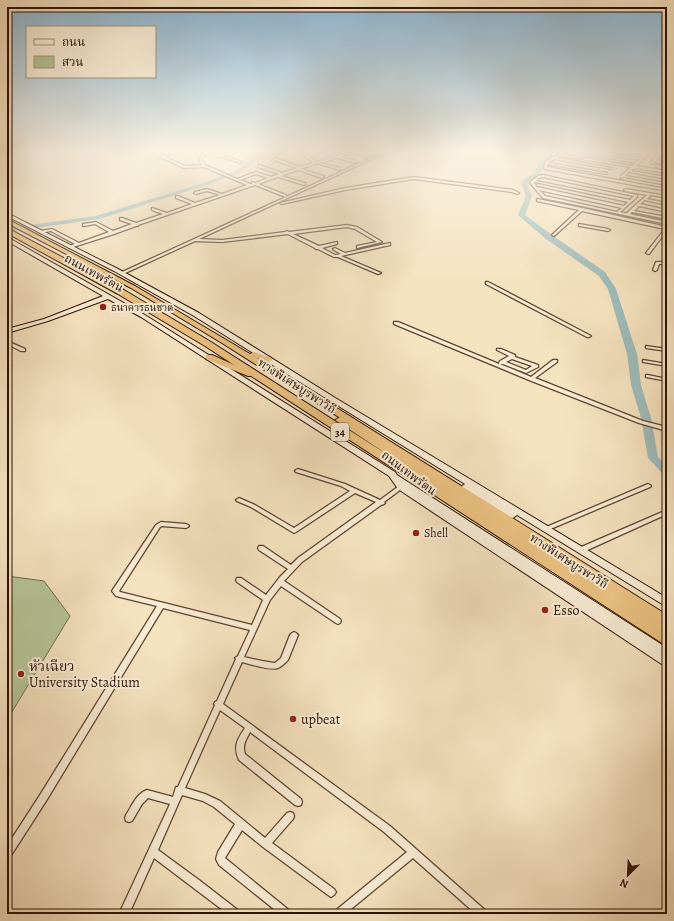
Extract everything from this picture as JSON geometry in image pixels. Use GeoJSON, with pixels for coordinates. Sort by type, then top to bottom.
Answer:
{"type":"FeatureCollection","features":[{"type":"Feature","properties":{"kind":"highway","name":"ถนนเทพรัตน"},"geometry":{"type":"LineString","coordinates":[[7,221],[133,287],[225,341],[667,621]]}},
{"type":"Feature","properties":{"kind":"highway","name":"ทางพิเศษบูรพาวิถี"},"geometry":{"type":"LineString","coordinates":[[7,225],[130,290],[214,341],[667,628]]}},
{"type":"Feature","properties":{"kind":"highway","name":"ถนนเทพรัตน"},"geometry":{"type":"LineString","coordinates":[[7,231],[118,293],[251,374],[667,643]]}},
{"type":"Feature","properties":{"kind":"highway","name":"ทางพิเศษบูรพาวิถี"},"geometry":{"type":"LineString","coordinates":[[7,231],[121,292],[208,344],[667,640]]}},
{"type":"Feature","properties":{"kind":"highway"},"geometry":{"type":"LineString","coordinates":[[225,341],[268,360]]}},
{"type":"Feature","properties":{"kind":"highway"},"geometry":{"type":"LineString","coordinates":[[209,357],[251,374]]}},
{"type":"Feature","properties":{"kind":"main road","name":"ถนนเทพรัตน"},"geometry":{"type":"LineString","coordinates":[[7,214],[41,232],[74,245],[222,330],[268,360],[667,603]]}},
{"type":"Feature","properties":{"kind":"main road","name":"ถนนเทพรัตน"},"geometry":{"type":"LineString","coordinates":[[9,241],[109,296],[209,357],[392,474],[401,487],[667,662]]}},
{"type":"Feature","properties":{"kind":"main road"},"geometry":{"type":"LineString","coordinates":[[7,332],[40,324],[46,320],[109,296]]}},
{"type":"Feature","properties":{"kind":"main road"},"geometry":{"type":"LineString","coordinates":[[340,404],[402,446],[496,505],[667,608]]}},
{"type":"Feature","properties":{"kind":"main road"},"geometry":{"type":"LineString","coordinates":[[392,474],[667,653]]}},
{"type":"Feature","properties":{"kind":"street"},"geometry":{"type":"LineString","coordinates":[[74,245],[136,225],[218,195]]}},
{"type":"Feature","properties":{"kind":"street"},"geometry":{"type":"LineString","coordinates":[[122,273],[294,195]]}},
{"type":"Feature","properties":{"kind":"street"},"geometry":{"type":"LineString","coordinates":[[258,212],[290,201],[316,195]]}},
{"type":"Feature","properties":{"kind":"street"},"geometry":{"type":"LineString","coordinates":[[542,195],[544,197],[618,213],[667,218]]}},
{"type":"Feature","properties":{"kind":"street"},"geometry":{"type":"LineString","coordinates":[[568,195],[624,207]]}},
{"type":"Feature","properties":{"kind":"street"},"geometry":{"type":"LineString","coordinates":[[601,195],[630,201]]}},
{"type":"Feature","properties":{"kind":"street"},"geometry":{"type":"LineString","coordinates":[[618,213],[636,196],[631,195]]}},
{"type":"Feature","properties":{"kind":"street"},"geometry":{"type":"LineString","coordinates":[[629,213],[649,195]]}},
{"type":"Feature","properties":{"kind":"street"},"geometry":{"type":"LineString","coordinates":[[656,195],[667,197]]}},
{"type":"Feature","properties":{"kind":"street"},"geometry":{"type":"LineString","coordinates":[[177,197],[195,204]]}},
{"type":"Feature","properties":{"kind":"street"},"geometry":{"type":"LineString","coordinates":[[644,199],[667,204]]}},
{"type":"Feature","properties":{"kind":"street"},"geometry":{"type":"LineString","coordinates":[[538,200],[667,228],[648,253]]}},
{"type":"Feature","properties":{"kind":"street"},"geometry":{"type":"LineString","coordinates":[[638,205],[667,210]]}},
{"type":"Feature","properties":{"kind":"street"},"geometry":{"type":"LineString","coordinates":[[153,209],[167,214]]}},
{"type":"Feature","properties":{"kind":"street"},"geometry":{"type":"LineString","coordinates":[[554,235],[582,209]]}},
{"type":"Feature","properties":{"kind":"street"},"geometry":{"type":"LineString","coordinates":[[629,213],[667,223]]}},
{"type":"Feature","properties":{"kind":"street"},"geometry":{"type":"LineString","coordinates":[[120,219],[136,225]]}},
{"type":"Feature","properties":{"kind":"street"},"geometry":{"type":"LineString","coordinates":[[84,225],[96,223],[112,233]]}},
{"type":"Feature","properties":{"kind":"street"},"geometry":{"type":"LineString","coordinates":[[580,225],[608,230]]}},
{"type":"Feature","properties":{"kind":"street"},"geometry":{"type":"LineString","coordinates":[[195,240],[222,241],[287,232],[347,226],[356,228],[380,242],[389,244],[339,256],[333,256],[287,232]]}},
{"type":"Feature","properties":{"kind":"street"},"geometry":{"type":"LineString","coordinates":[[358,247],[380,242]]}},
{"type":"Feature","properties":{"kind":"street"},"geometry":{"type":"LineString","coordinates":[[317,248],[336,243]]}},
{"type":"Feature","properties":{"kind":"street"},"geometry":{"type":"LineString","coordinates":[[335,249],[345,254]]}},
{"type":"Feature","properties":{"kind":"street"},"geometry":{"type":"LineString","coordinates":[[339,256],[379,272]]}},
{"type":"Feature","properties":{"kind":"street"},"geometry":{"type":"LineString","coordinates":[[655,270],[657,263],[667,263]]}},
{"type":"Feature","properties":{"kind":"street"},"geometry":{"type":"LineString","coordinates":[[487,283],[589,336]]}},
{"type":"Feature","properties":{"kind":"street"},"geometry":{"type":"LineString","coordinates":[[396,323],[500,364],[531,379],[641,422],[667,430]]}},
{"type":"Feature","properties":{"kind":"street"},"geometry":{"type":"LineString","coordinates":[[7,342],[23,350]]}},
{"type":"Feature","properties":{"kind":"street"},"geometry":{"type":"LineString","coordinates":[[648,347],[667,350]]}},
{"type":"Feature","properties":{"kind":"street"},"geometry":{"type":"LineString","coordinates":[[499,350],[513,356],[512,357],[536,366],[526,372],[500,364]]}},
{"type":"Feature","properties":{"kind":"street"},"geometry":{"type":"LineString","coordinates":[[500,364],[512,357]]}},
{"type":"Feature","properties":{"kind":"street"},"geometry":{"type":"LineString","coordinates":[[531,379],[555,361]]}},
{"type":"Feature","properties":{"kind":"street"},"geometry":{"type":"LineString","coordinates":[[645,361],[667,365]]}},
{"type":"Feature","properties":{"kind":"street"},"geometry":{"type":"LineString","coordinates":[[648,376],[667,380]]}},
{"type":"Feature","properties":{"kind":"street"},"geometry":{"type":"LineString","coordinates":[[298,471],[355,490],[382,503]]}},
{"type":"Feature","properties":{"kind":"street"},"geometry":{"type":"LineString","coordinates":[[546,529],[648,486]]}},
{"type":"Feature","properties":{"kind":"street"},"geometry":{"type":"LineString","coordinates":[[124,914],[218,704],[267,599],[300,560],[382,503],[401,487]]}},
{"type":"Feature","properties":{"kind":"street"},"geometry":{"type":"LineString","coordinates":[[239,500],[294,531],[355,490]]}},
{"type":"Feature","properties":{"kind":"street"},"geometry":{"type":"LineString","coordinates":[[581,550],[667,512]]}},
{"type":"Feature","properties":{"kind":"street"},"geometry":{"type":"LineString","coordinates":[[186,526],[161,524],[158,526],[115,589],[115,592],[253,628]]}},
{"type":"Feature","properties":{"kind":"street"},"geometry":{"type":"LineString","coordinates":[[261,548],[292,569]]}},
{"type":"Feature","properties":{"kind":"street"},"geometry":{"type":"LineString","coordinates":[[239,580],[267,599]]}},
{"type":"Feature","properties":{"kind":"street"},"geometry":{"type":"LineString","coordinates":[[280,582],[338,620]]}},
{"type":"Feature","properties":{"kind":"street"},"geometry":{"type":"LineString","coordinates":[[7,854],[44,798],[161,605]]}},
{"type":"Feature","properties":{"kind":"street"},"geometry":{"type":"LineString","coordinates":[[239,658],[276,666],[284,660],[294,635]]}},
{"type":"Feature","properties":{"kind":"street"},"geometry":{"type":"LineString","coordinates":[[218,704],[387,829],[482,914]]}},
{"type":"Feature","properties":{"kind":"street"},"geometry":{"type":"LineString","coordinates":[[250,728],[239,744],[239,752],[242,757],[298,802]]}},
{"type":"Feature","properties":{"kind":"street"},"geometry":{"type":"LineString","coordinates":[[179,790],[212,801],[266,844],[331,892]]}},
{"type":"Feature","properties":{"kind":"street"},"geometry":{"type":"LineString","coordinates":[[129,818],[139,801],[147,794],[175,801]]}},
{"type":"Feature","properties":{"kind":"street"},"geometry":{"type":"LineString","coordinates":[[266,844],[290,816]]}},
{"type":"Feature","properties":{"kind":"street"},"geometry":{"type":"LineString","coordinates":[[241,823],[220,859],[287,914]]}},
{"type":"Feature","properties":{"kind":"street"},"geometry":{"type":"LineString","coordinates":[[152,851],[236,914]]}},
{"type":"Feature","properties":{"kind":"street"},"geometry":{"type":"LineString","coordinates":[[338,914],[413,853]]}},
{"type":"Feature","properties":{"kind":"green space","name":"หัวเฉียว University Stadium"},"geometry":{"type":"Polygon","coordinates":[[[7,576],[44,581],[70,616],[7,720],[7,576]]]}},
{"type":"Feature","properties":{"kind":"waterway"},"geometry":{"type":"LineString","coordinates":[[7,230],[97,218],[170,195]]}},
{"type":"Feature","properties":{"kind":"waterway"},"geometry":{"type":"LineString","coordinates":[[529,195],[521,215],[549,237],[602,274],[612,289],[632,354],[636,385],[646,418],[653,458],[667,472]]}},
{"type":"Feature","properties":{"kind":"place","name":"ธนาคารธนชาต"},"geometry":{"type":"Point","coordinates":[103,307]}},
{"type":"Feature","properties":{"kind":"place","name":"Shell"},"geometry":{"type":"Point","coordinates":[416,533]}},
{"type":"Feature","properties":{"kind":"place","name":"Esso"},"geometry":{"type":"Point","coordinates":[545,610]}},
{"type":"Feature","properties":{"kind":"place","name":"หัวเฉียว University Stadium"},"geometry":{"type":"Point","coordinates":[21,674]}},
{"type":"Feature","properties":{"kind":"place","name":"upbeat"},"geometry":{"type":"Point","coordinates":[293,719]}}]}
